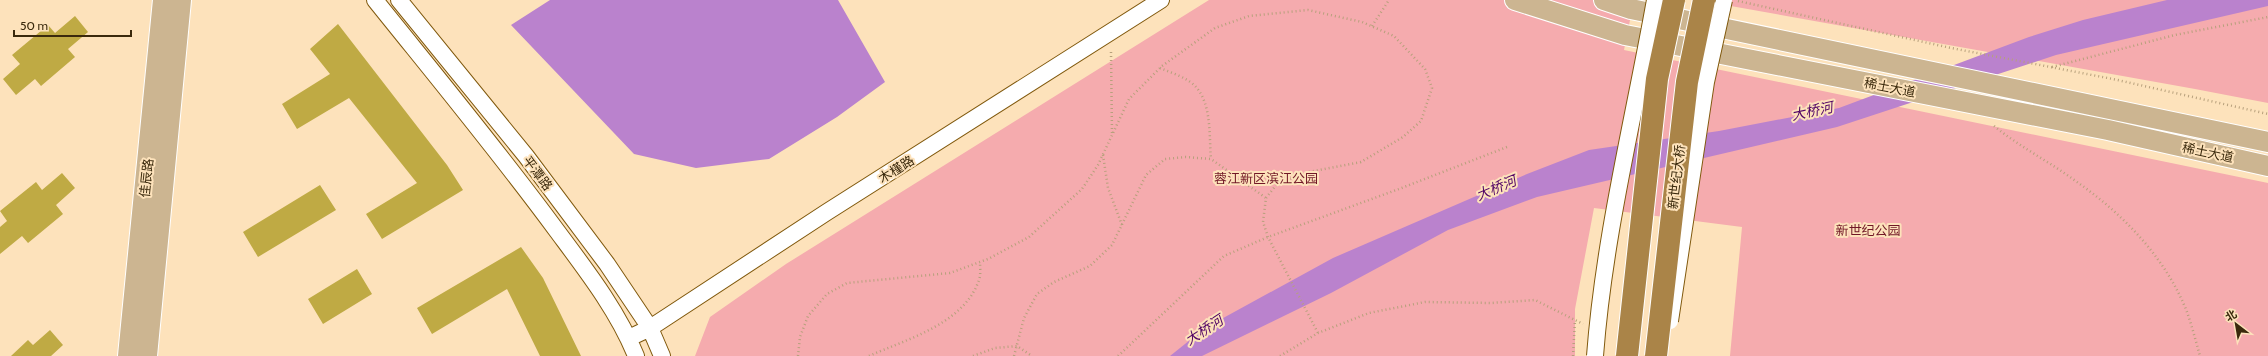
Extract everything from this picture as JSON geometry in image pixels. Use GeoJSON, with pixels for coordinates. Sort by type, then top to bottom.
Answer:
{"type":"FeatureCollection","features":[{"type":"Feature","properties":{"kind":"highway"},"geometry":{"type":"LineString","coordinates":[[1627,356],[1657,79],[1674,0]]}},
{"type":"Feature","properties":{"kind":"highway","name":"新世纪大桥"},"geometry":{"type":"LineString","coordinates":[[1656,356],[1687,82],[1704,0]]}},
{"type":"Feature","properties":{"kind":"main road","name":"佳辰路"},"geometry":{"type":"LineString","coordinates":[[128,356],[163,0]]}},
{"type":"Feature","properties":{"kind":"main road","name":"佳辰路"},"geometry":{"type":"LineString","coordinates":[[147,356],[181,0]]}},
{"type":"Feature","properties":{"kind":"main road","name":"稀土大道"},"geometry":{"type":"LineString","coordinates":[[1515,0],[1625,35],[2108,130],[2268,166]]}},
{"type":"Feature","properties":{"kind":"main road","name":"稀土大道"},"geometry":{"type":"LineString","coordinates":[[1604,0],[1638,11],[2268,142]]}},
{"type":"Feature","properties":{"kind":"street","name":"平潭路"},"geometry":{"type":"LineString","coordinates":[[375,0],[513,171],[590,277],[629,338],[636,356]]}},
{"type":"Feature","properties":{"kind":"street","name":"平潭路"},"geometry":{"type":"LineString","coordinates":[[400,0],[526,156],[607,264],[650,328],[662,356]]}},
{"type":"Feature","properties":{"kind":"street","name":"木槿路"},"geometry":{"type":"LineString","coordinates":[[629,338],[650,328],[821,216],[1162,0]]}},
{"type":"Feature","properties":{"kind":"street"},"geometry":{"type":"LineString","coordinates":[[1595,356],[1597,326],[1615,205],[1655,0]]}},
{"type":"Feature","properties":{"kind":"street"},"geometry":{"type":"LineString","coordinates":[[1666,356],[1706,82],[1724,0]]}},
{"type":"Feature","properties":{"kind":"path"},"geometry":{"type":"LineString","coordinates":[[1372,26],[1389,0]]}},
{"type":"Feature","properties":{"kind":"path"},"geometry":{"type":"LineString","coordinates":[[1733,0],[1951,48],[2050,67],[2268,114]]}},
{"type":"Feature","properties":{"kind":"path"},"geometry":{"type":"LineString","coordinates":[[798,356],[800,337],[808,316],[827,294],[847,283],[950,273],[980,262],[1029,237],[1082,189],[1103,154],[1129,99],[1160,68],[1215,28],[1249,16],[1308,10],[1372,26],[1394,36],[1425,69],[1432,88],[1421,121],[1403,137],[1361,162],[1304,174],[1277,184],[1266,198],[1263,222],[1268,237],[1318,332]]}},
{"type":"Feature","properties":{"kind":"path"},"geometry":{"type":"LineString","coordinates":[[2050,67],[2175,35],[2268,17]]}},
{"type":"Feature","properties":{"kind":"path"},"geometry":{"type":"LineString","coordinates":[[1111,52],[1112,134]]}},
{"type":"Feature","properties":{"kind":"path"},"geometry":{"type":"LineString","coordinates":[[1160,68],[1175,74],[1196,87],[1206,107],[1211,159]]}},
{"type":"Feature","properties":{"kind":"path"},"geometry":{"type":"LineString","coordinates":[[1991,124],[2014,142],[2077,182],[2127,221],[2166,271],[2187,312],[2200,356]]}},
{"type":"Feature","properties":{"kind":"path"},"geometry":{"type":"LineString","coordinates":[[1118,356],[1224,256],[1268,237],[1399,189],[1507,147]]}},
{"type":"Feature","properties":{"kind":"path"},"geometry":{"type":"LineString","coordinates":[[1103,154],[1108,188],[1122,225]]}},
{"type":"Feature","properties":{"kind":"path"},"geometry":{"type":"LineString","coordinates":[[1014,356],[1024,318],[1037,294],[1054,282],[1090,266],[1112,245],[1146,175],[1165,159],[1186,157],[1211,159],[1266,198]]}},
{"type":"Feature","properties":{"kind":"path"},"geometry":{"type":"LineString","coordinates":[[868,356],[946,321],[969,300],[979,279],[980,262]]}},
{"type":"Feature","properties":{"kind":"path"},"geometry":{"type":"LineString","coordinates":[[1280,356],[1318,332],[1369,314],[1425,302],[1491,303],[1535,300],[1575,319],[1572,356]]}},
{"type":"Feature","properties":{"kind":"path"},"geometry":{"type":"LineString","coordinates":[[973,356],[995,348],[1017,346],[1032,356]]}},
{"type":"Feature","properties":{"kind":"green space","name":"蓉江新区滨江公园"},"geometry":{"type":"Polygon","coordinates":[[[1209,0],[1634,0],[1624,50],[2268,183],[2268,356],[1730,356],[1742,227],[1594,208],[1575,309],[1575,356],[695,356],[710,317],[786,264],[1209,0]]]}},
{"type":"Feature","properties":{"kind":"green space"},"geometry":{"type":"Polygon","coordinates":[[[1697,0],[2268,0],[2268,103],[2195,89],[1697,0]]]}},
{"type":"Feature","properties":{"kind":"water"},"geometry":{"type":"Polygon","coordinates":[[[550,0],[838,0],[885,82],[837,117],[769,159],[696,168],[634,154],[511,25],[550,0]]]}},
{"type":"Feature","properties":{"kind":"water","name":"大桥河"},"geometry":{"type":"Polygon","coordinates":[[[2167,0],[2268,0],[2268,6],[2056,55],[1837,127],[1537,197],[1448,230],[1331,293],[1202,356],[1170,356],[1205,328],[1333,258],[1527,174],[1589,150],[1719,131],[1839,108],[2029,37],[2083,20],[2167,0]]]}},
{"type":"Feature","properties":{"kind":"building"},"geometry":{"type":"Polygon","coordinates":[[[75,16],[88,32],[68,49],[75,57],[41,86],[35,79],[16,95],[3,79],[20,64],[12,55],[48,25],[55,33],[75,16]]]}},
{"type":"Feature","properties":{"kind":"building"},"geometry":{"type":"Polygon","coordinates":[[[338,24],[447,165],[463,190],[382,239],[366,214],[417,183],[349,98],[297,129],[282,104],[330,74],[310,49],[338,24]]]}},
{"type":"Feature","properties":{"kind":"building"},"geometry":{"type":"Polygon","coordinates":[[[62,173],[75,188],[56,205],[63,214],[28,243],[22,236],[0,254],[0,227],[7,221],[0,211],[36,182],[42,190],[62,173]]]}},
{"type":"Feature","properties":{"kind":"building"},"geometry":{"type":"Polygon","coordinates":[[[320,185],[336,210],[258,257],[243,232],[320,185]]]}},
{"type":"Feature","properties":{"kind":"building"},"geometry":{"type":"Polygon","coordinates":[[[521,247],[543,278],[581,356],[540,356],[507,289],[432,334],[417,308],[521,247]]]}},
{"type":"Feature","properties":{"kind":"building"},"geometry":{"type":"Polygon","coordinates":[[[357,269],[372,294],[323,324],[308,299],[357,269]]]}},
{"type":"Feature","properties":{"kind":"building"},"geometry":{"type":"Polygon","coordinates":[[[50,330],[63,345],[51,356],[11,356],[28,340],[33,345],[50,330]]]}},
{"type":"Feature","properties":{"kind":"park label","name":"新世纪公园"},"geometry":{"type":"Point","coordinates":[1868,230]}}]}
